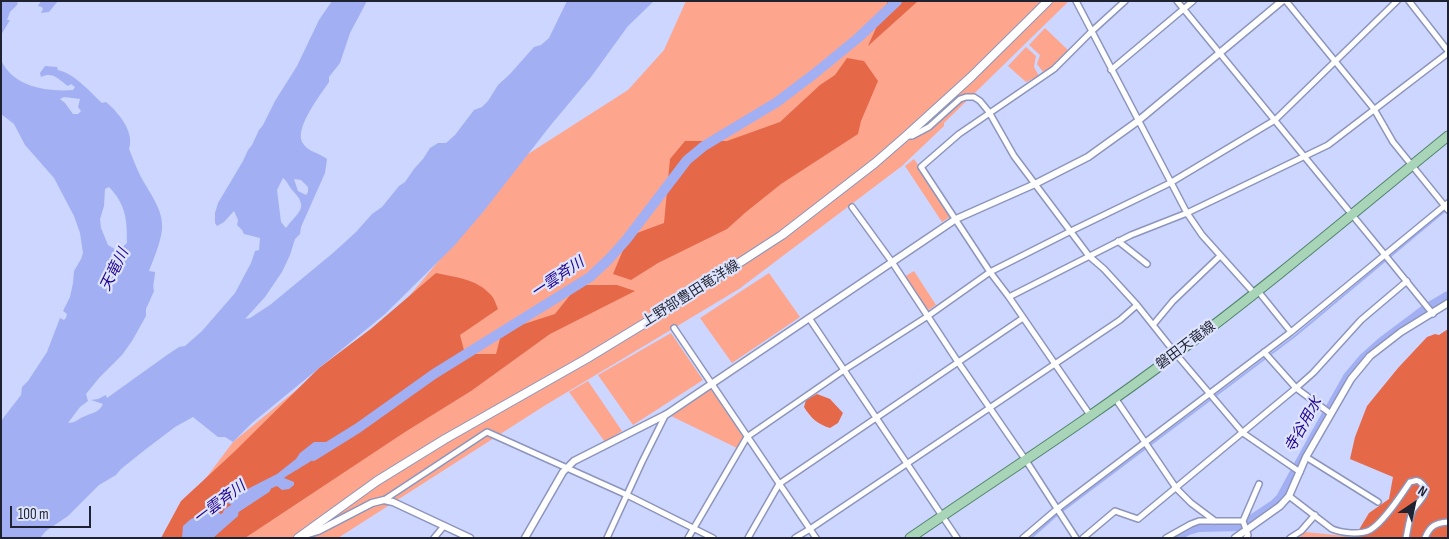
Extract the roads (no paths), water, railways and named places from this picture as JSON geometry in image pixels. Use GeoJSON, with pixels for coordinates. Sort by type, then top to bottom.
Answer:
{"type":"FeatureCollection","features":[{"type":"Feature","properties":{"kind":"main road","name":"上野部豊田竜洋線"},"geometry":{"type":"LineString","coordinates":[[298,538],[377,481],[445,439],[619,339],[774,241],[875,163],[906,136],[971,77],[1048,1]]}},
{"type":"Feature","properties":{"kind":"main road","name":"磐田天竜線"},"geometry":{"type":"LineString","coordinates":[[910,538],[1176,354],[1257,292],[1448,136]]}},
{"type":"Feature","properties":{"kind":"street"},"geometry":{"type":"LineString","coordinates":[[1076,1],[1187,213],[1220,256],[1257,292],[1291,332]]}},
{"type":"Feature","properties":{"kind":"street"},"geometry":{"type":"LineString","coordinates":[[1090,415],[990,272],[921,167],[959,134],[1054,69],[1125,1]]}},
{"type":"Feature","properties":{"kind":"street"},"geometry":{"type":"LineString","coordinates":[[1177,1],[1386,254],[1432,314]]}},
{"type":"Feature","properties":{"kind":"street"},"geometry":{"type":"LineString","coordinates":[[1111,70],[1193,1]]}},
{"type":"Feature","properties":{"kind":"street"},"geometry":{"type":"LineString","coordinates":[[525,538],[563,472],[574,461],[667,414],[956,219],[1035,184],[1088,157],[1138,121],[1284,1],[1374,109],[1393,142],[1447,207],[1291,332],[1057,509],[1023,538]]}},
{"type":"Feature","properties":{"kind":"street"},"geometry":{"type":"LineString","coordinates":[[688,538],[747,437],[844,370],[928,316],[990,272],[1170,183],[1275,120],[1397,1]]}},
{"type":"Feature","properties":{"kind":"street"},"geometry":{"type":"LineString","coordinates":[[1009,297],[1118,241],[1187,213],[1328,145],[1448,52],[1413,2]]}},
{"type":"Feature","properties":{"kind":"street"},"geometry":{"type":"LineString","coordinates":[[906,136],[912,136],[929,127],[960,99],[974,97],[985,104],[1014,156],[1089,256],[1104,269],[1137,305],[1243,433],[1300,472]]}},
{"type":"Feature","properties":{"kind":"street"},"geometry":{"type":"LineString","coordinates":[[852,206],[990,407],[1076,538]]}},
{"type":"Feature","properties":{"kind":"street"},"geometry":{"type":"LineString","coordinates":[[1118,241],[1147,264]]}},
{"type":"Feature","properties":{"kind":"street"},"geometry":{"type":"LineString","coordinates":[[1153,325],[1173,301],[1220,256]]}},
{"type":"Feature","properties":{"kind":"street"},"geometry":{"type":"LineString","coordinates":[[1083,538],[1115,511],[1138,519],[1296,388],[1313,373],[1361,320],[1407,282]]}},
{"type":"Feature","properties":{"kind":"street"},"geometry":{"type":"LineString","coordinates":[[1236,538],[1280,506],[1289,496],[1306,457],[1330,414],[1351,379],[1370,356],[1401,332],[1448,303]]}},
{"type":"Feature","properties":{"kind":"street"},"geometry":{"type":"LineString","coordinates":[[795,538],[1120,320],[1137,305]]}},
{"type":"Feature","properties":{"kind":"street"},"geometry":{"type":"LineString","coordinates":[[809,318],[958,538]]}},
{"type":"Feature","properties":{"kind":"street"},"geometry":{"type":"LineString","coordinates":[[748,538],[779,484],[1023,318]]}},
{"type":"Feature","properties":{"kind":"street"},"geometry":{"type":"LineString","coordinates":[[674,328],[816,538]]}},
{"type":"Feature","properties":{"kind":"street"},"geometry":{"type":"LineString","coordinates":[[1264,352],[1296,388],[1330,414]]}},
{"type":"Feature","properties":{"kind":"street"},"geometry":{"type":"LineString","coordinates":[[1114,398],[1176,488],[1191,503],[1215,521]]}},
{"type":"Feature","properties":{"kind":"street"},"geometry":{"type":"LineString","coordinates":[[608,538],[645,455],[667,414]]}},
{"type":"Feature","properties":{"kind":"street"},"geometry":{"type":"LineString","coordinates":[[298,538],[318,531],[372,503],[384,500],[487,432],[628,495],[712,538]]}},
{"type":"Feature","properties":{"kind":"street"},"geometry":{"type":"LineString","coordinates":[[1306,457],[1378,502]]}},
{"type":"Feature","properties":{"kind":"street"},"geometry":{"type":"LineString","coordinates":[[1289,496],[1332,529],[1350,532],[1368,531],[1382,519],[1410,482],[1420,481],[1424,485],[1425,492],[1413,508],[1406,538]]}},
{"type":"Feature","properties":{"kind":"street"},"geometry":{"type":"LineString","coordinates":[[1246,538],[1248,535],[1243,522],[1259,484]]}},
{"type":"Feature","properties":{"kind":"street"},"geometry":{"type":"LineString","coordinates":[[384,500],[393,502],[470,538]]}},
{"type":"Feature","properties":{"kind":"street"},"geometry":{"type":"LineString","coordinates":[[1290,538],[1301,531],[1315,515]]}},
{"type":"Feature","properties":{"kind":"street"},"geometry":{"type":"LineString","coordinates":[[1166,538],[1199,521],[1243,522]]}},
{"type":"Feature","properties":{"kind":"street"},"geometry":{"type":"LineString","coordinates":[[1425,538],[1430,527],[1434,524],[1448,522]]}},
{"type":"Feature","properties":{"kind":"street"},"geometry":{"type":"LineString","coordinates":[[434,538],[444,526]]}},
{"type":"Feature","properties":{"kind":"water"},"geometry":{"type":"Polygon","coordinates":[[[1,1],[19,1],[10,12],[7,20],[10,20],[1,35],[1,1]]]}},
{"type":"Feature","properties":{"kind":"water"},"geometry":{"type":"Polygon","coordinates":[[[41,1],[58,1],[49,12],[41,13],[43,9],[38,6],[41,1]]]}},
{"type":"Feature","properties":{"kind":"water","name":"天竜川"},"geometry":{"type":"Polygon","coordinates":[[[332,1],[367,1],[350,33],[340,63],[329,77],[329,82],[315,102],[302,128],[301,136],[304,145],[327,159],[325,173],[282,272],[265,297],[245,319],[250,318],[270,305],[333,253],[372,214],[382,207],[399,186],[405,182],[430,148],[438,143],[446,143],[455,135],[474,110],[482,107],[488,101],[498,85],[534,47],[541,45],[549,38],[567,1],[654,1],[628,26],[591,77],[454,246],[385,314],[252,423],[233,442],[225,437],[218,437],[193,417],[175,427],[116,475],[99,485],[68,516],[46,531],[40,538],[1,538],[1,421],[21,395],[22,387],[47,352],[60,318],[64,320],[66,318],[67,314],[63,311],[70,297],[74,271],[83,253],[80,233],[74,216],[54,178],[25,145],[14,124],[1,114],[1,60],[6,69],[22,82],[42,89],[73,90],[75,87],[71,84],[68,86],[52,76],[45,75],[41,77],[40,73],[45,66],[57,67],[58,70],[76,79],[102,103],[106,102],[111,106],[128,129],[130,136],[129,149],[139,174],[156,202],[161,216],[161,235],[149,271],[155,272],[154,291],[146,309],[146,316],[122,355],[86,394],[88,401],[80,407],[68,423],[70,423],[97,411],[103,404],[91,400],[106,395],[107,398],[179,347],[185,346],[202,331],[235,293],[251,263],[255,251],[259,250],[260,238],[244,234],[237,225],[238,220],[234,211],[224,222],[217,226],[215,223],[215,213],[218,203],[275,101],[297,66],[319,20],[332,1]],[[64,97],[60,99],[73,114],[78,114],[81,111],[78,107],[80,99],[64,97]],[[283,178],[277,190],[281,222],[286,228],[298,214],[301,202],[283,178]],[[294,179],[298,191],[306,195],[308,187],[301,180],[294,179]],[[109,187],[105,189],[104,206],[100,219],[101,228],[108,245],[118,251],[127,243],[126,219],[122,206],[115,194],[109,187]]]}},
{"type":"Feature","properties":{"kind":"water"},"geometry":{"type":"Polygon","coordinates":[[[314,442],[327,442],[315,458],[284,478],[294,482],[294,485],[289,489],[282,490],[277,486],[240,501],[238,516],[213,538],[182,538],[183,526],[191,519],[222,504],[217,512],[221,514],[229,509],[232,505],[228,503],[228,499],[277,474],[314,442]]]}},
{"type":"Feature","properties":{"kind":"waterway","name":"一雲斉川"},"geometry":{"type":"LineString","coordinates":[[313,456],[358,428],[434,374],[590,277],[626,240],[687,160],[704,146],[777,102],[814,74],[858,38],[897,1]]}},
{"type":"Feature","properties":{"kind":"waterway"},"geometry":{"type":"LineString","coordinates":[[1031,538],[1057,515],[1295,336],[1446,210]]}},
{"type":"Feature","properties":{"kind":"waterway","name":"寺谷用水"},"geometry":{"type":"LineString","coordinates":[[1175,538],[1188,530],[1199,527],[1242,526],[1274,505],[1281,498],[1348,377],[1364,358],[1382,342],[1426,309],[1448,296]]}},
{"type":"Feature","properties":{"kind":"waterway","name":"一雲斉川"},"geometry":{"type":"LineString","coordinates":[[228,513],[266,488]]}}]}
